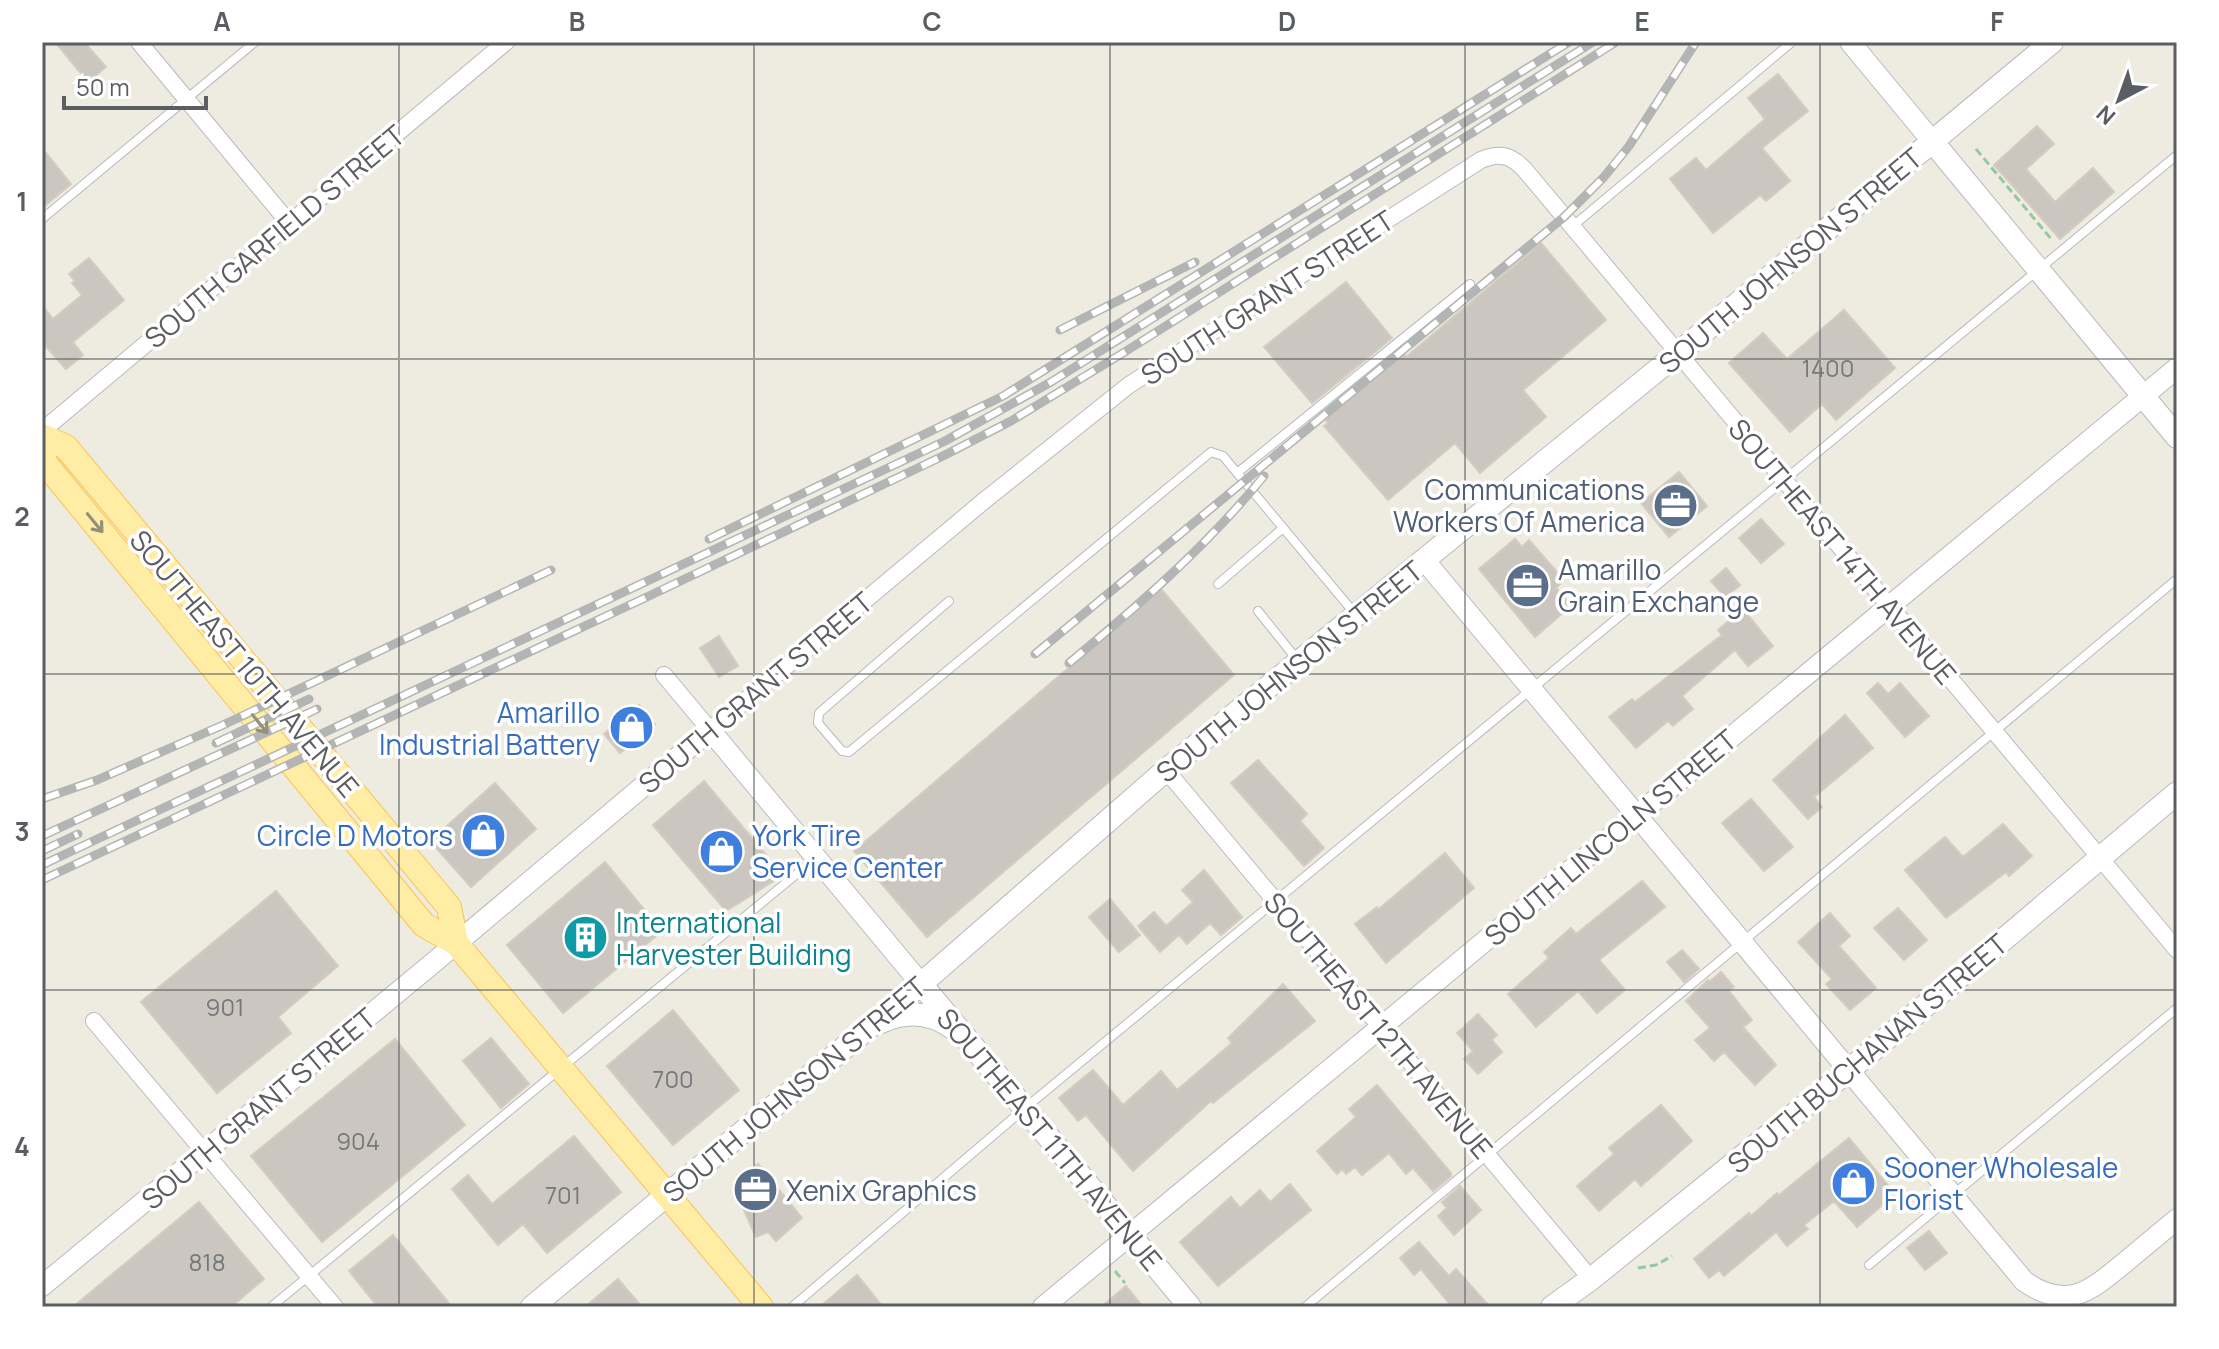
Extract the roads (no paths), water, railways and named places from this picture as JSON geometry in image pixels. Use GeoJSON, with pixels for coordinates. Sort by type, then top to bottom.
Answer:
{"type":"FeatureCollection","features":[{"type":"Feature","properties":{"kind":"main road","name":"SOUTH JOHNSON STREET"},"geometry":{"type":"LineString","coordinates":[[532,1307],[921,984],[1166,770],[1677,354],[2052,42]]}},
{"type":"Feature","properties":{"kind":"main road"},"geometry":{"type":"LineString","coordinates":[[1932,141],[2177,437]]}},
{"type":"Feature","properties":{"kind":"main road","name":"SOUTHEAST 10TH AVENUE"},"geometry":{"type":"LineString","coordinates":[[42,434],[66,447],[449,907],[456,943]]}},
{"type":"Feature","properties":{"kind":"main road","name":"SOUTHEAST 10TH AVENUE"},"geometry":{"type":"LineString","coordinates":[[42,450],[45,463],[424,925],[456,943],[761,1307]]}},
{"type":"Feature","properties":{"kind":"main road","name":"SOUTH BUCHANAN STREET"},"geometry":{"type":"LineString","coordinates":[[1552,1307],[1591,1279],[1848,1071],[2177,793]]}},
{"type":"Feature","properties":{"kind":"main road","name":"SOUTHEAST 11TH AVENUE"},"geometry":{"type":"LineString","coordinates":[[921,984],[1190,1307]]}},
{"type":"Feature","properties":{"kind":"main road"},"geometry":{"type":"LineString","coordinates":[[862,1032],[900,1015],[914,1013],[946,1023],[977,1051]]}},
{"type":"Feature","properties":{"kind":"street"},"geometry":{"type":"LineString","coordinates":[[139,42],[289,223]]}},
{"type":"Feature","properties":{"kind":"street","name":"SOUTH GARFIELD STREET"},"geometry":{"type":"LineString","coordinates":[[42,434],[506,42]]}},
{"type":"Feature","properties":{"kind":"street"},"geometry":{"type":"LineString","coordinates":[[1850,42],[1932,141]]}},
{"type":"Feature","properties":{"kind":"street","name":"SOUTH GRANT STREET"},"geometry":{"type":"LineString","coordinates":[[42,1286],[985,500],[1129,385],[1481,160],[1494,155],[1506,156]]}},
{"type":"Feature","properties":{"kind":"street","name":"SOUTHEAST 14TH AVENUE"},"geometry":{"type":"LineString","coordinates":[[1506,156],[1516,160],[1525,170],[2177,950]]}},
{"type":"Feature","properties":{"kind":"street","name":"SOUTH LINCOLN STREET"},"geometry":{"type":"LineString","coordinates":[[1043,1307],[2177,368]]}},
{"type":"Feature","properties":{"kind":"street"},"geometry":{"type":"LineString","coordinates":[[1425,561],[2024,1281],[2038,1291],[2055,1296],[2074,1296],[2092,1289],[2177,1219]]}},
{"type":"Feature","properties":{"kind":"street","name":"SOUTHEAST 11TH AVENUE"},"geometry":{"type":"LineString","coordinates":[[664,675],[921,984]]}},
{"type":"Feature","properties":{"kind":"street","name":"SOUTHEAST 12TH AVENUE"},"geometry":{"type":"LineString","coordinates":[[1166,770],[1591,1279]]}},
{"type":"Feature","properties":{"kind":"street"},"geometry":{"type":"LineString","coordinates":[[94,1021],[335,1307]]}},
{"type":"Feature","properties":{"kind":"lane"},"geometry":{"type":"LineString","coordinates":[[42,219],[255,42]]}},
{"type":"Feature","properties":{"kind":"lane"},"geometry":{"type":"LineString","coordinates":[[1572,226],[1792,42]]}},
{"type":"Feature","properties":{"kind":"lane"},"geometry":{"type":"LineString","coordinates":[[792,1307],[1024,1109],[2177,155]]}},
{"type":"Feature","properties":{"kind":"lane"},"geometry":{"type":"LineString","coordinates":[[1237,473],[1470,284]]}},
{"type":"Feature","properties":{"kind":"lane"},"geometry":{"type":"LineString","coordinates":[[949,601],[819,713],[818,723],[842,751],[849,752],[861,743],[1211,452],[1223,456],[1356,616]]}},
{"type":"Feature","properties":{"kind":"lane"},"geometry":{"type":"LineString","coordinates":[[1218,584],[1283,528]]}},
{"type":"Feature","properties":{"kind":"lane"},"geometry":{"type":"LineString","coordinates":[[1305,1307],[2177,579]]}},
{"type":"Feature","properties":{"kind":"lane"},"geometry":{"type":"LineString","coordinates":[[1258,611],[1299,662]]}},
{"type":"Feature","properties":{"kind":"lane"},"geometry":{"type":"LineString","coordinates":[[271,1307],[816,858]]}},
{"type":"Feature","properties":{"kind":"lane"},"geometry":{"type":"LineString","coordinates":[[1869,1265],[2177,1008]]}},
{"type":"Feature","properties":{"kind":"railway"},"geometry":{"type":"LineString","coordinates":[[709,539],[1003,396],[1569,42]]}},
{"type":"Feature","properties":{"kind":"railway"},"geometry":{"type":"LineString","coordinates":[[42,865],[945,441],[1051,382],[1593,42]]}},
{"type":"Feature","properties":{"kind":"railway"},"geometry":{"type":"LineString","coordinates":[[42,880],[649,596],[1011,421],[1616,42]]}},
{"type":"Feature","properties":{"kind":"railway"},"geometry":{"type":"LineString","coordinates":[[1035,654],[1564,217],[1604,177],[1629,146],[1696,42]]}},
{"type":"Feature","properties":{"kind":"railway"},"geometry":{"type":"LineString","coordinates":[[1060,330],[1195,262]]}},
{"type":"Feature","properties":{"kind":"railway"},"geometry":{"type":"LineString","coordinates":[[1069,663],[1171,574],[1219,527],[1264,476]]}},
{"type":"Feature","properties":{"kind":"railway"},"geometry":{"type":"LineString","coordinates":[[42,799],[97,780],[223,725],[551,570]]}},
{"type":"Feature","properties":{"kind":"railway"},"geometry":{"type":"LineString","coordinates":[[216,743],[309,699]]}},
{"type":"Feature","properties":{"kind":"railway"},"geometry":{"type":"LineString","coordinates":[[42,836],[317,709]]}},
{"type":"Feature","properties":{"kind":"railway"},"geometry":{"type":"LineString","coordinates":[[42,851],[78,834]]}},
{"type":"Feature","properties":{"kind":"place","name":"Communications Workers Of America"},"geometry":{"type":"Point","coordinates":[1676,505]}},
{"type":"Feature","properties":{"kind":"place","name":"Amarillo Grain Exchange"},"geometry":{"type":"Point","coordinates":[1527,585]}},
{"type":"Feature","properties":{"kind":"place","name":"Amarillo Industrial Battery"},"geometry":{"type":"Point","coordinates":[631,728]}},
{"type":"Feature","properties":{"kind":"place","name":"Circle D Motors"},"geometry":{"type":"Point","coordinates":[484,835]}},
{"type":"Feature","properties":{"kind":"place","name":"York Tire Service Center"},"geometry":{"type":"Point","coordinates":[721,851]}},
{"type":"Feature","properties":{"kind":"place","name":"International Harvester Building"},"geometry":{"type":"Point","coordinates":[585,938]}},
{"type":"Feature","properties":{"kind":"place","name":"Sooner Wholesale Florist"},"geometry":{"type":"Point","coordinates":[1853,1183]}},
{"type":"Feature","properties":{"kind":"place","name":"Xenix Graphics"},"geometry":{"type":"Point","coordinates":[755,1190]}}]}
